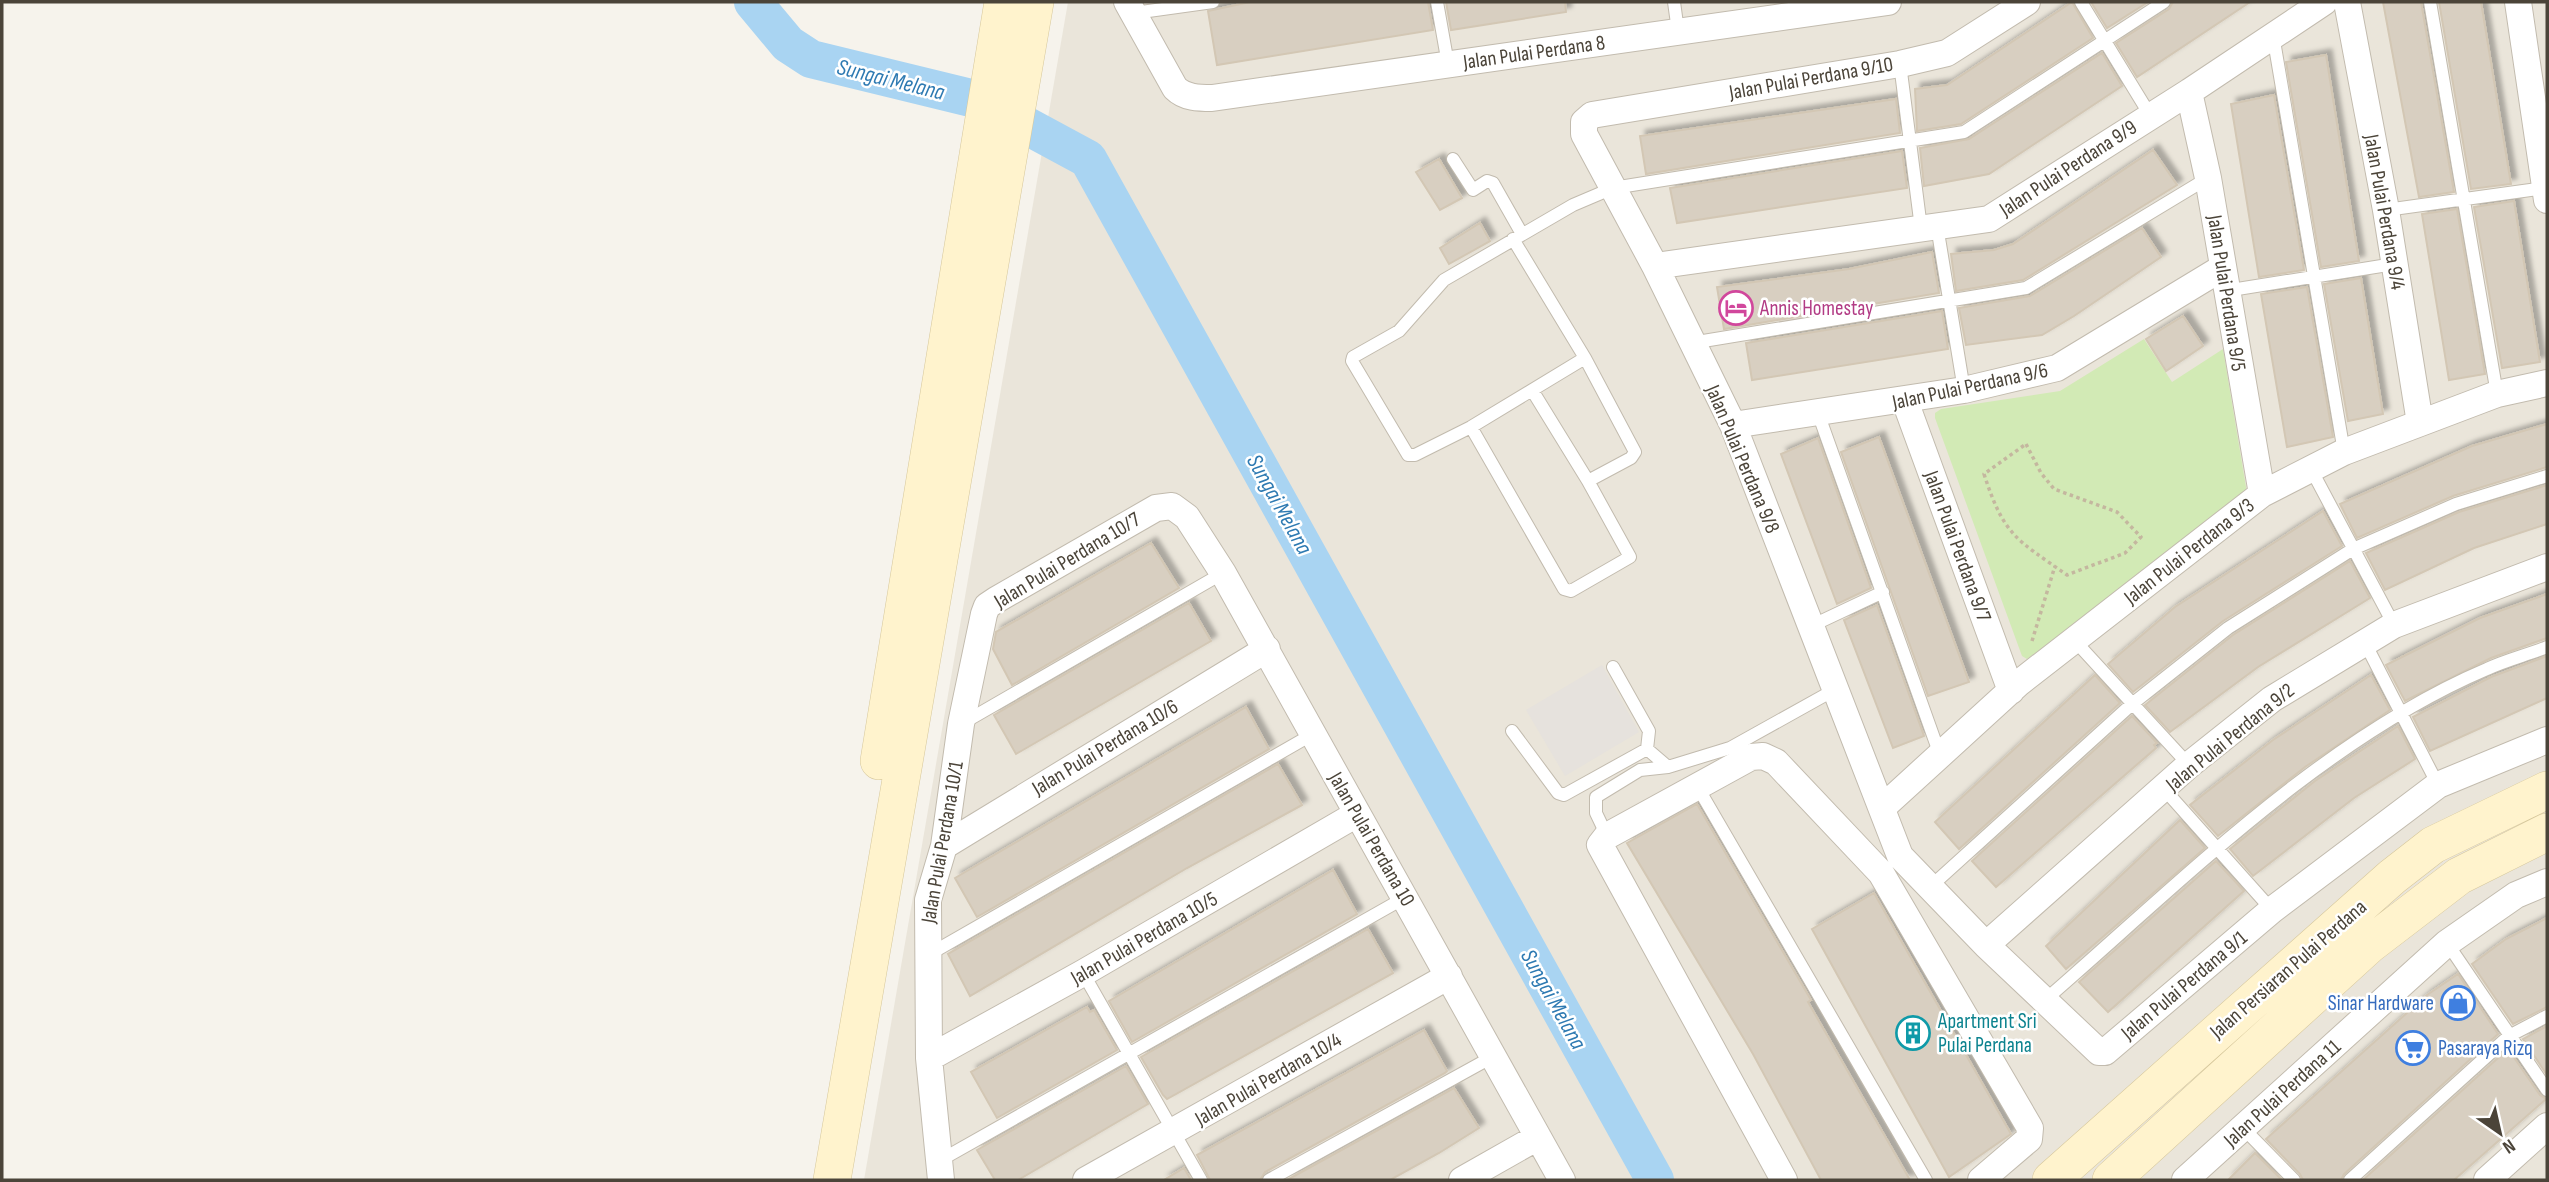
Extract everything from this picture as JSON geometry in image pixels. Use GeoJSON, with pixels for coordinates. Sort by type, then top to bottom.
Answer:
{"type":"FeatureCollection","features":[{"type":"Feature","properties":{"kind":"street"},"geometry":{"type":"LineString","coordinates":[[1003,2],[1006,88]]}},
{"type":"Feature","properties":{"kind":"street"},"geometry":{"type":"LineString","coordinates":[[832,1180],[1006,88],[1035,2]]}},
{"type":"Feature","properties":{"kind":"street","name":"Jalan Pulai Perdana 8"},"geometry":{"type":"LineString","coordinates":[[1130,8],[1180,93],[1212,98],[1888,2]]}},
{"type":"Feature","properties":{"kind":"street","name":"Jalan Pulai Perdana 9/10"},"geometry":{"type":"LineString","coordinates":[[1584,122],[1592,115],[1900,64],[1947,53],[2026,2]]}},
{"type":"Feature","properties":{"kind":"street","name":"Jalan Pulai Perdana 9/9"},"geometry":{"type":"LineString","coordinates":[[1655,266],[1989,219],[2189,92],[2324,2]]}},
{"type":"Feature","properties":{"kind":"street","name":"Jalan Pulai Perdana 9/4"},"geometry":{"type":"LineString","coordinates":[[2347,2],[2386,210],[2420,423]]}},
{"type":"Feature","properties":{"kind":"street"},"geometry":{"type":"LineString","coordinates":[[2518,2],[2546,194]]}},
{"type":"Feature","properties":{"kind":"street","name":"Jalan Pulai Perdana 9/5"},"geometry":{"type":"LineString","coordinates":[[2189,92],[2208,178],[2262,494]]}},
{"type":"Feature","properties":{"kind":"street","name":"Jalan Pulai Perdana 9/8"},"geometry":{"type":"LineString","coordinates":[[1584,122],[1584,134],[1655,266],[1733,425],[1882,808]]}},
{"type":"Feature","properties":{"kind":"street"},"geometry":{"type":"LineString","coordinates":[[809,1180],[992,171]]}},
{"type":"Feature","properties":{"kind":"street","name":"Jalan Pulai Perdana 9/6"},"geometry":{"type":"LineString","coordinates":[[1733,425],[1905,401],[2057,368],[2224,279]]}},
{"type":"Feature","properties":{"kind":"street","name":"Jalan Pulai Perdana 9/3"},"geometry":{"type":"LineString","coordinates":[[1882,808],[2015,687],[2262,494],[2344,452],[2497,394],[2547,383]]}},
{"type":"Feature","properties":{"kind":"street","name":"Jalan Pulai Perdana 9/7"},"geometry":{"type":"LineString","coordinates":[[1905,401],[2015,687]]}},
{"type":"Feature","properties":{"kind":"street","name":"Jalan Pulai Perdana 10"},"geometry":{"type":"LineString","coordinates":[[1172,506],[1187,517],[1267,649],[1562,1180]]}},
{"type":"Feature","properties":{"kind":"street","name":"Jalan Pulai Perdana 10/7"},"geometry":{"type":"LineString","coordinates":[[979,632],[988,606],[996,600],[1156,508],[1172,506]]}},
{"type":"Feature","properties":{"kind":"street","name":"Jalan Pulai Perdana 9/2"},"geometry":{"type":"LineString","coordinates":[[1986,945],[2189,765],[2272,699],[2394,625],[2547,567]]}},
{"type":"Feature","properties":{"kind":"street","name":"Jalan Pulai Perdana 10/1"},"geometry":{"type":"LineString","coordinates":[[940,1171],[929,1059],[926,956],[928,900],[944,846],[961,724],[979,632]]}},
{"type":"Feature","properties":{"kind":"street","name":"Jalan Pulai Perdana 10/6"},"geometry":{"type":"LineString","coordinates":[[944,846],[1267,649]]}},
{"type":"Feature","properties":{"kind":"street","name":"Jalan Pulai Perdana 9/1"},"geometry":{"type":"LineString","coordinates":[[1882,808],[1891,864],[1929,888],[2099,1052],[2105,1052],[2272,910],[2438,785],[2547,740]]}},
{"type":"Feature","properties":{"kind":"street"},"geometry":{"type":"LineString","coordinates":[[1784,1180],[1600,845],[1607,836],[1697,786],[1740,752],[1763,756],[1776,762],[1891,864],[2030,1128],[2029,1139],[1981,1180]]}},
{"type":"Feature","properties":{"kind":"street","name":"Jalan Persiaran Pulai Perdana"},"geometry":{"type":"LineString","coordinates":[[2051,1180],[2392,877],[2433,845],[2547,790]]}},
{"type":"Feature","properties":{"kind":"street","name":"Jalan Pulai Perdana 10/5"},"geometry":{"type":"LineString","coordinates":[[929,1059],[1083,974],[1357,814]]}},
{"type":"Feature","properties":{"kind":"street","name":"Jalan Persiaran Pulai Perdana"},"geometry":{"type":"LineString","coordinates":[[2111,1180],[2369,945],[2459,876],[2547,832]]}},
{"type":"Feature","properties":{"kind":"street","name":"Jalan Pulai Perdana 11"},"geometry":{"type":"LineString","coordinates":[[2185,1180],[2447,943],[2516,895],[2547,882]]}},
{"type":"Feature","properties":{"kind":"street","name":"Jalan Pulai Perdana 10/4"},"geometry":{"type":"LineString","coordinates":[[1086,1180],[1448,976]]}},
{"type":"Feature","properties":{"kind":"street"},"geometry":{"type":"LineString","coordinates":[[2487,1180],[2547,1126]]}},
{"type":"Feature","properties":{"kind":"street"},"geometry":{"type":"LineString","coordinates":[[1462,1180],[1538,1137]]}},
{"type":"Feature","properties":{"kind":"lane"},"geometry":{"type":"LineString","coordinates":[[1130,8],[1213,2]]}},
{"type":"Feature","properties":{"kind":"lane"},"geometry":{"type":"LineString","coordinates":[[1437,2],[1448,64]]}},
{"type":"Feature","properties":{"kind":"lane"},"geometry":{"type":"LineString","coordinates":[[1674,2],[1678,31]]}},
{"type":"Feature","properties":{"kind":"lane"},"geometry":{"type":"LineString","coordinates":[[2081,2],[2150,115]]}},
{"type":"Feature","properties":{"kind":"lane"},"geometry":{"type":"LineString","coordinates":[[1585,358],[1471,427],[1415,455],[1408,454],[1352,361],[1353,357],[1399,331],[1444,280],[1573,205],[1613,188],[1964,132],[2164,2]]}},
{"type":"Feature","properties":{"kind":"lane"},"geometry":{"type":"LineString","coordinates":[[2430,2],[2497,394]]}},
{"type":"Feature","properties":{"kind":"lane"},"geometry":{"type":"LineString","coordinates":[[2273,35],[2344,452]]}},
{"type":"Feature","properties":{"kind":"lane"},"geometry":{"type":"LineString","coordinates":[[1900,64],[1910,142],[1949,300],[1964,390]]}},
{"type":"Feature","properties":{"kind":"lane"},"geometry":{"type":"LineString","coordinates":[[1453,159],[1473,190],[1487,181],[1493,183],[1518,237],[1635,452],[1588,481]]}},
{"type":"Feature","properties":{"kind":"lane"},"geometry":{"type":"LineString","coordinates":[[1691,343],[2025,288],[2208,178]]}},
{"type":"Feature","properties":{"kind":"lane"},"geometry":{"type":"LineString","coordinates":[[2386,210],[2463,200],[2546,194]]}},
{"type":"Feature","properties":{"kind":"lane"},"geometry":{"type":"LineString","coordinates":[[2224,279],[2313,277],[2394,264]]}},
{"type":"Feature","properties":{"kind":"lane"},"geometry":{"type":"LineString","coordinates":[[1471,427],[1560,581],[1571,591],[1630,557],[1588,481],[1532,390]]}},
{"type":"Feature","properties":{"kind":"lane"},"geometry":{"type":"LineString","coordinates":[[1818,413],[1940,755]]}},
{"type":"Feature","properties":{"kind":"lane"},"geometry":{"type":"LineString","coordinates":[[2311,469],[2394,625]]}},
{"type":"Feature","properties":{"kind":"lane"},"geometry":{"type":"LineString","coordinates":[[1929,888],[2132,704],[2228,628],[2353,548],[2456,504],[2547,476]]}},
{"type":"Feature","properties":{"kind":"lane"},"geometry":{"type":"LineString","coordinates":[[961,724],[1223,573]]}},
{"type":"Feature","properties":{"kind":"lane"},"geometry":{"type":"LineString","coordinates":[[1811,626],[1883,592]]}},
{"type":"Feature","properties":{"kind":"lane"},"geometry":{"type":"LineString","coordinates":[[2075,641],[2189,765]]}},
{"type":"Feature","properties":{"kind":"lane"},"geometry":{"type":"LineString","coordinates":[[2364,641],[2438,785]]}},
{"type":"Feature","properties":{"kind":"lane"},"geometry":{"type":"LineString","coordinates":[[2045,1000],[2235,833],[2335,756],[2401,714],[2486,669],[2547,648]]}},
{"type":"Feature","properties":{"kind":"lane"},"geometry":{"type":"LineString","coordinates":[[1613,667],[1649,731],[1647,749]]}},
{"type":"Feature","properties":{"kind":"lane"},"geometry":{"type":"LineString","coordinates":[[1607,836],[1596,813],[1596,797],[1640,770],[1740,752],[1836,689]]}},
{"type":"Feature","properties":{"kind":"lane"},"geometry":{"type":"LineString","coordinates":[[1512,731],[1558,793],[1564,795],[1647,749]]}},
{"type":"Feature","properties":{"kind":"lane"},"geometry":{"type":"LineString","coordinates":[[926,956],[1313,734]]}},
{"type":"Feature","properties":{"kind":"lane"},"geometry":{"type":"LineString","coordinates":[[1647,749],[1668,766]]}},
{"type":"Feature","properties":{"kind":"lane"},"geometry":{"type":"LineString","coordinates":[[1697,786],[1926,1180]]}},
{"type":"Feature","properties":{"kind":"lane"},"geometry":{"type":"LineString","coordinates":[[2164,789],[2272,910]]}},
{"type":"Feature","properties":{"kind":"lane"},"geometry":{"type":"LineString","coordinates":[[940,1171],[1128,1052],[1406,897]]}},
{"type":"Feature","properties":{"kind":"lane"},"geometry":{"type":"LineString","coordinates":[[2447,943],[2547,1090]]}},
{"type":"Feature","properties":{"kind":"lane"},"geometry":{"type":"LineString","coordinates":[[1083,974],[1201,1180]]}},
{"type":"Feature","properties":{"kind":"lane"},"geometry":{"type":"LineString","coordinates":[[2350,1180],[2509,1036],[2547,1016]]}},
{"type":"Feature","properties":{"kind":"lane"},"geometry":{"type":"LineString","coordinates":[[1269,1180],[1494,1056]]}},
{"type":"Feature","properties":{"kind":"lane"},"geometry":{"type":"LineString","coordinates":[[2243,1128],[2294,1180]]}},
{"type":"Feature","properties":{"kind":"path"},"geometry":{"type":"LineString","coordinates":[[2026,444],[2054,489],[2117,512],[2141,537],[2125,553],[2067,575],[2055,566],[2016,540],[2004,524],[1984,474],[2026,444]]}},
{"type":"Feature","properties":{"kind":"path"},"geometry":{"type":"LineString","coordinates":[[2015,687],[2055,566]]}},
{"type":"Feature","properties":{"kind":"shaded area"},"geometry":{"type":"Polygon","coordinates":[[[1068,2],[2547,2],[2547,1180],[864,1180],[1068,2]]]}},
{"type":"Feature","properties":{"kind":"shaded area"},"geometry":{"type":"Polygon","coordinates":[[[1602,665],[1639,732],[1565,776],[1526,710],[1602,665]]]}},
{"type":"Feature","properties":{"kind":"green space"},"geometry":{"type":"Polygon","coordinates":[[[2144,339],[2172,382],[2223,349],[2248,499],[2027,659],[2022,656],[1935,413],[1941,409],[2060,391],[2144,339]]]}},
{"type":"Feature","properties":{"kind":"building"},"geometry":{"type":"Polygon","coordinates":[[[1250,2],[1428,2],[1433,30],[1217,65],[1208,11],[1250,2]]]}},
{"type":"Feature","properties":{"kind":"building"},"geometry":{"type":"Polygon","coordinates":[[[1446,2],[1565,2],[1566,12],[1451,30],[1446,2]]]}},
{"type":"Feature","properties":{"kind":"building"},"geometry":{"type":"Polygon","coordinates":[[[2072,2],[2093,38],[1961,124],[1917,131],[1915,89],[1947,85],[2072,2]]]}},
{"type":"Feature","properties":{"kind":"building"},"geometry":{"type":"Polygon","coordinates":[[[2091,2],[2148,2],[2107,28],[2091,2]]]}},
{"type":"Feature","properties":{"kind":"building"},"geometry":{"type":"Polygon","coordinates":[[[2173,2],[2250,2],[2137,77],[2116,43],[2169,9],[2173,2]]]}},
{"type":"Feature","properties":{"kind":"building"},"geometry":{"type":"Polygon","coordinates":[[[2383,2],[2421,2],[2454,192],[2419,197],[2383,2]]]}},
{"type":"Feature","properties":{"kind":"building"},"geometry":{"type":"Polygon","coordinates":[[[2439,2],[2481,2],[2511,184],[2471,189],[2439,2]]]}},
{"type":"Feature","properties":{"kind":"building"},"geometry":{"type":"Polygon","coordinates":[[[2102,53],[2122,86],[1989,174],[1924,186],[1920,148],[1969,139],[2102,53]]]}},
{"type":"Feature","properties":{"kind":"building"},"geometry":{"type":"Polygon","coordinates":[[[2326,55],[2359,261],[2321,267],[2286,62],[2326,55]]]}},
{"type":"Feature","properties":{"kind":"building"},"geometry":{"type":"Polygon","coordinates":[[[2274,95],[2304,270],[2259,277],[2231,104],[2274,95]]]}},
{"type":"Feature","properties":{"kind":"building"},"geometry":{"type":"Polygon","coordinates":[[[1896,99],[1900,133],[1646,174],[1640,136],[1896,99]]]}},
{"type":"Feature","properties":{"kind":"building"},"geometry":{"type":"Polygon","coordinates":[[[2153,150],[2177,185],[2023,280],[1956,291],[1951,254],[1994,250],[2013,244],[2153,150]]]}},
{"type":"Feature","properties":{"kind":"building"},"geometry":{"type":"Polygon","coordinates":[[[1902,151],[1907,188],[1677,223],[1670,188],[1902,151]]]}},
{"type":"Feature","properties":{"kind":"building"},"geometry":{"type":"Polygon","coordinates":[[[1439,159],[1462,198],[1440,210],[1416,172],[1439,159]]]}},
{"type":"Feature","properties":{"kind":"building"},"geometry":{"type":"Polygon","coordinates":[[[2514,201],[2540,362],[2502,368],[2474,207],[2514,201]]]}},
{"type":"Feature","properties":{"kind":"building"},"geometry":{"type":"Polygon","coordinates":[[[2457,209],[2485,374],[2449,380],[2422,214],[2457,209]]]}},
{"type":"Feature","properties":{"kind":"building"},"geometry":{"type":"Polygon","coordinates":[[[1480,223],[1490,241],[1449,264],[1440,248],[1480,223]]]}},
{"type":"Feature","properties":{"kind":"building"},"geometry":{"type":"Polygon","coordinates":[[[2142,228],[2161,257],[2074,316],[2042,335],[1966,345],[1959,308],[2030,296],[2142,228]]]}},
{"type":"Feature","properties":{"kind":"building"},"geometry":{"type":"Polygon","coordinates":[[[1932,252],[1939,293],[1724,329],[1717,287],[1849,269],[1932,252]]]}},
{"type":"Feature","properties":{"kind":"building"},"geometry":{"type":"Polygon","coordinates":[[[2361,278],[2383,414],[2348,421],[2324,284],[2361,278]]]}},
{"type":"Feature","properties":{"kind":"building"},"geometry":{"type":"Polygon","coordinates":[[[2307,287],[2333,437],[2287,447],[2261,294],[2307,287]]]}},
{"type":"Feature","properties":{"kind":"building"},"geometry":{"type":"Polygon","coordinates":[[[1942,311],[1948,349],[1752,380],[1746,343],[1942,311]]]}},
{"type":"Feature","properties":{"kind":"building"},"geometry":{"type":"Polygon","coordinates":[[[2183,316],[2203,346],[2166,371],[2146,339],[2183,316]]]}},
{"type":"Feature","properties":{"kind":"building"},"geometry":{"type":"Polygon","coordinates":[[[2547,424],[2547,467],[2453,496],[2357,538],[2340,504],[2472,446],[2547,424]]]}},
{"type":"Feature","properties":{"kind":"building"},"geometry":{"type":"Polygon","coordinates":[[[1879,437],[1969,682],[1928,696],[1841,452],[1879,437]]]}},
{"type":"Feature","properties":{"kind":"building"},"geometry":{"type":"Polygon","coordinates":[[[1818,438],[1871,588],[1837,604],[1781,454],[1818,438]]]}},
{"type":"Feature","properties":{"kind":"building"},"geometry":{"type":"Polygon","coordinates":[[[2547,485],[2547,524],[2474,548],[2385,590],[2366,553],[2459,512],[2547,485]]]}},
{"type":"Feature","properties":{"kind":"building"},"geometry":{"type":"Polygon","coordinates":[[[2323,511],[2342,546],[2223,621],[2133,692],[2108,664],[2175,607],[2323,511]]]}},
{"type":"Feature","properties":{"kind":"building"},"geometry":{"type":"Polygon","coordinates":[[[1151,543],[1179,588],[1012,685],[993,649],[996,632],[1151,543]]]}},
{"type":"Feature","properties":{"kind":"building"},"geometry":{"type":"Polygon","coordinates":[[[2350,561],[2370,598],[2258,667],[2170,732],[2145,705],[2233,635],[2350,561]]]}},
{"type":"Feature","properties":{"kind":"building"},"geometry":{"type":"Polygon","coordinates":[[[2547,594],[2547,638],[2491,658],[2405,701],[2386,665],[2480,618],[2547,594]]]}},
{"type":"Feature","properties":{"kind":"building"},"geometry":{"type":"Polygon","coordinates":[[[1189,603],[1211,641],[1016,754],[994,715],[1189,603]]]}},
{"type":"Feature","properties":{"kind":"building"},"geometry":{"type":"Polygon","coordinates":[[[1877,605],[1924,736],[1893,748],[1844,620],[1877,605]]]}},
{"type":"Feature","properties":{"kind":"building"},"geometry":{"type":"Polygon","coordinates":[[[2547,656],[2547,698],[2430,751],[2413,717],[2491,677],[2547,656]]]}},
{"type":"Feature","properties":{"kind":"building"},"geometry":{"type":"Polygon","coordinates":[[[2095,675],[2120,703],[1959,849],[1935,822],[2095,675]]]}},
{"type":"Feature","properties":{"kind":"building"},"geometry":{"type":"Polygon","coordinates":[[[2371,675],[2390,710],[2305,767],[2218,836],[2190,805],[2273,740],[2371,675]]]}},
{"type":"Feature","properties":{"kind":"building"},"geometry":{"type":"Polygon","coordinates":[[[1246,707],[1269,749],[977,917],[955,878],[1246,707]]]}},
{"type":"Feature","properties":{"kind":"building"},"geometry":{"type":"Polygon","coordinates":[[[2132,716],[2157,743],[2154,745],[2156,748],[1996,887],[1972,861],[2132,716]]]}},
{"type":"Feature","properties":{"kind":"building"},"geometry":{"type":"Polygon","coordinates":[[[2398,726],[2415,759],[2354,798],[2253,876],[2230,849],[2315,781],[2398,726]]]}},
{"type":"Feature","properties":{"kind":"building"},"geometry":{"type":"Polygon","coordinates":[[[1278,764],[1302,805],[1187,868],[970,996],[948,954],[1278,764]]]}},
{"type":"Feature","properties":{"kind":"building"},"geometry":{"type":"Polygon","coordinates":[[[1697,804],[1811,1000],[1808,1002],[1910,1180],[1821,1180],[1753,1054],[1627,843],[1697,804]]]}},
{"type":"Feature","properties":{"kind":"building"},"geometry":{"type":"Polygon","coordinates":[[[2180,820],[2205,848],[2066,969],[2046,946],[2180,820]]]}},
{"type":"Feature","properties":{"kind":"building"},"geometry":{"type":"Polygon","coordinates":[[[2216,861],[2244,891],[2108,1012],[2079,982],[2216,861]]]}},
{"type":"Feature","properties":{"kind":"building"},"geometry":{"type":"Polygon","coordinates":[[[1333,870],[1357,914],[1132,1042],[1109,1001],[1333,870]]]}},
{"type":"Feature","properties":{"kind":"building","name":"Apartment Sri Pulai Perdana"},"geometry":{"type":"Polygon","coordinates":[[[1874,893],[2011,1134],[1949,1177],[1812,929],[1874,893]]]}},
{"type":"Feature","properties":{"kind":"building"},"geometry":{"type":"Polygon","coordinates":[[[2547,918],[2547,1007],[2513,1024],[2472,964],[2506,939],[2547,918]]]}},
{"type":"Feature","properties":{"kind":"building"},"geometry":{"type":"Polygon","coordinates":[[[1368,929],[1393,973],[1167,1099],[1163,1095],[1141,1057],[1368,929]]]}},
{"type":"Feature","properties":{"kind":"building"},"geometry":{"type":"Polygon","coordinates":[[[2458,974],[2498,1034],[2344,1174],[2341,1180],[2303,1180],[2266,1139],[2427,995],[2458,974]]]}},
{"type":"Feature","properties":{"kind":"building"},"geometry":{"type":"Polygon","coordinates":[[[1087,1007],[1090,1012],[1094,1010],[1117,1050],[997,1118],[971,1072],[1087,1007]]]}},
{"type":"Feature","properties":{"kind":"building"},"geometry":{"type":"Polygon","coordinates":[[[2547,1026],[2547,1075],[2523,1039],[2547,1026]]]}},
{"type":"Feature","properties":{"kind":"building"},"geometry":{"type":"Polygon","coordinates":[[[1424,1030],[1447,1071],[1445,1073],[1265,1172],[1260,1180],[1210,1180],[1197,1155],[1424,1030]]]}},
{"type":"Feature","properties":{"kind":"building"},"geometry":{"type":"Polygon","coordinates":[[[2508,1049],[2540,1095],[2546,1099],[2454,1180],[2363,1180],[2508,1049]]]}},
{"type":"Feature","properties":{"kind":"building"},"geometry":{"type":"Polygon","coordinates":[[[1126,1066],[1148,1104],[1018,1180],[995,1180],[977,1150],[1126,1066]]]}},
{"type":"Feature","properties":{"kind":"building"},"geometry":{"type":"Polygon","coordinates":[[[1454,1088],[1479,1128],[1390,1180],[1287,1180],[1454,1088]]]}},
{"type":"Feature","properties":{"kind":"building"},"geometry":{"type":"Polygon","coordinates":[[[2255,1153],[2282,1180],[2228,1180],[2255,1153]]]}},
{"type":"Feature","properties":{"kind":"building"},"geometry":{"type":"Polygon","coordinates":[[[1184,1168],[1191,1180],[1164,1180],[1184,1168]]]}},
{"type":"Feature","properties":{"kind":"waterway","name":"Sungai Melana"},"geometry":{"type":"LineString","coordinates":[[753,2],[788,44],[811,59],[979,100],[1088,159],[1655,1180]]}},
{"type":"Feature","properties":{"kind":"place","name":"Annis Homestay"},"geometry":{"type":"Point","coordinates":[1736,308]}},
{"type":"Feature","properties":{"kind":"place","name":"Sinar Hardware"},"geometry":{"type":"Point","coordinates":[2458,1003]}},
{"type":"Feature","properties":{"kind":"place","name":"Apartment Sri Pulai Perdana"},"geometry":{"type":"Point","coordinates":[1913,1033]}},
{"type":"Feature","properties":{"kind":"place","name":"Pasaraya Rizq"},"geometry":{"type":"Point","coordinates":[2413,1048]}}]}
